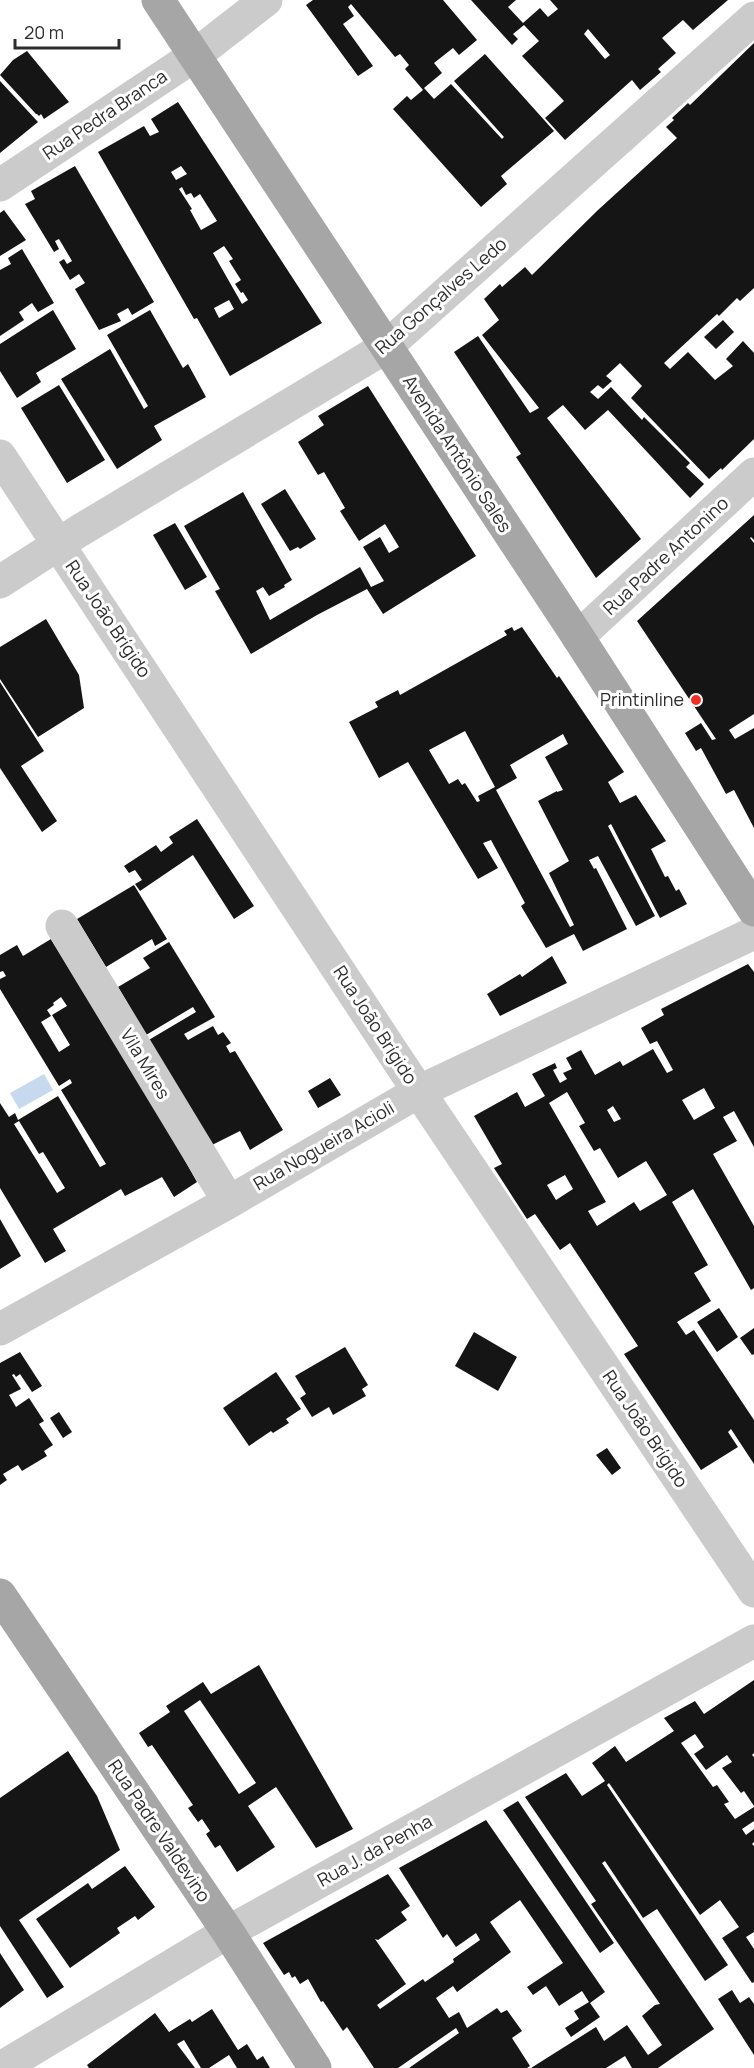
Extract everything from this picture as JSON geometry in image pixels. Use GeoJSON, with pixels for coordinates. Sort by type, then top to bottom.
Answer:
{"type":"FeatureCollection","features":[{"type":"Feature","properties":{"kind":"main road","name":"Avenida Antônio Sales"},"geometry":{"type":"LineString","coordinates":[[158,0],[578,637],[754,909]]}},
{"type":"Feature","properties":{"kind":"main road","name":"Rua Padre Valdevino"},"geometry":{"type":"LineString","coordinates":[[0,1595],[228,1932],[315,2068]]}},
{"type":"Feature","properties":{"kind":"street","name":"Rua Pedra Branca"},"geometry":{"type":"LineString","coordinates":[[0,185],[194,56],[266,0]]}},
{"type":"Feature","properties":{"kind":"street","name":"Rua Gonçalves Ledo"},"geometry":{"type":"LineString","coordinates":[[0,582],[386,347],[754,18]]}},
{"type":"Feature","properties":{"kind":"street","name":"Rua João Brígido"},"geometry":{"type":"LineString","coordinates":[[0,456],[418,1092],[754,1591]]}},
{"type":"Feature","properties":{"kind":"street","name":"Rua Padre Antonino"},"geometry":{"type":"LineString","coordinates":[[578,637],[754,474]]}},
{"type":"Feature","properties":{"kind":"street","name":"Vila Mires"},"geometry":{"type":"LineString","coordinates":[[62,926],[229,1202]]}},
{"type":"Feature","properties":{"kind":"street","name":"Rua Nogueira Acioli"},"geometry":{"type":"LineString","coordinates":[[0,1329],[229,1202],[418,1092],[754,933]]}},
{"type":"Feature","properties":{"kind":"street","name":"Rua J. da Penha"},"geometry":{"type":"LineString","coordinates":[[1,2068],[228,1932],[754,1641]]}},
{"type":"Feature","properties":{"kind":"water"},"geometry":{"type":"Polygon","coordinates":[[[44,1074],[53,1090],[19,1109],[10,1093],[44,1074]]]}},
{"type":"Feature","properties":{"kind":"building"},"geometry":{"type":"Polygon","coordinates":[[[313,0],[443,0],[477,40],[459,55],[453,48],[434,63],[442,73],[424,88],[434,99],[451,84],[502,139],[504,137],[454,81],[485,54],[554,131],[501,176],[507,184],[481,207],[393,109],[407,96],[411,100],[423,90],[405,69],[409,65],[400,54],[395,57],[351,4],[348,7],[354,16],[343,24],[373,66],[358,76],[306,5],[313,0]]]}},
{"type":"Feature","properties":{"kind":"building"},"geometry":{"type":"Polygon","coordinates":[[[471,0],[516,0],[508,7],[523,23],[540,8],[548,17],[558,9],[550,0],[728,0],[693,30],[683,20],[662,38],[676,53],[658,69],[661,72],[640,90],[632,80],[565,140],[545,118],[564,101],[522,56],[539,41],[524,25],[513,34],[518,39],[512,45],[471,0]],[[588,29],[584,34],[605,59],[610,55],[588,29]]]}},
{"type":"Feature","properties":{"kind":"building"},"geometry":{"type":"Polygon","coordinates":[[[754,43],[754,288],[740,301],[737,298],[719,316],[717,314],[664,363],[670,369],[688,352],[715,380],[733,366],[726,359],[743,341],[754,353],[754,439],[722,470],[721,468],[709,479],[631,398],[642,386],[620,363],[606,376],[612,381],[603,389],[598,385],[590,392],[598,399],[611,387],[642,420],[644,417],[690,463],[686,467],[704,484],[690,498],[608,410],[585,430],[563,405],[547,418],[641,539],[596,578],[516,457],[521,454],[454,352],[478,336],[530,413],[539,408],[482,335],[499,320],[484,299],[500,284],[502,287],[525,267],[532,275],[598,210],[677,138],[666,127],[674,120],[672,118],[688,103],[690,105],[754,43]]]}},
{"type":"Feature","properties":{"kind":"building"},"geometry":{"type":"Polygon","coordinates":[[[27,51],[69,102],[44,119],[41,114],[39,116],[36,114],[0,75],[13,60],[27,51]]]}},
{"type":"Feature","properties":{"kind":"building"},"geometry":{"type":"Polygon","coordinates":[[[0,81],[38,122],[0,153],[0,81]]]}},
{"type":"Feature","properties":{"kind":"building"},"geometry":{"type":"Polygon","coordinates":[[[178,102],[322,323],[230,376],[197,318],[194,319],[98,152],[144,126],[150,136],[159,132],[151,119],[178,102]],[[181,166],[171,172],[176,180],[187,174],[181,166]],[[182,187],[179,189],[192,209],[190,210],[201,230],[217,221],[200,194],[194,198],[191,193],[186,195],[182,187]],[[224,246],[213,253],[242,304],[248,300],[235,284],[241,280],[229,261],[233,259],[224,246]],[[229,300],[214,308],[219,318],[234,309],[229,300]]]}},
{"type":"Feature","properties":{"kind":"building"},"geometry":{"type":"Polygon","coordinates":[[[75,166],[154,302],[132,315],[128,308],[117,314],[121,321],[99,330],[75,289],[85,283],[79,274],[70,280],[59,262],[64,259],[67,264],[72,261],[59,239],[55,241],[59,249],[54,252],[25,204],[35,199],[31,191],[75,166]]]}},
{"type":"Feature","properties":{"kind":"building"},"geometry":{"type":"Polygon","coordinates":[[[4,210],[26,240],[0,256],[0,213],[4,210]]]}},
{"type":"Feature","properties":{"kind":"building"},"geometry":{"type":"Polygon","coordinates":[[[22,249],[54,303],[38,312],[32,303],[19,312],[24,320],[0,336],[0,270],[11,264],[8,258],[22,249]]]}},
{"type":"Feature","properties":{"kind":"building"},"geometry":{"type":"Polygon","coordinates":[[[53,310],[76,349],[36,373],[41,382],[17,398],[0,371],[0,344],[53,310]]]}},
{"type":"Feature","properties":{"kind":"building"},"geometry":{"type":"Polygon","coordinates":[[[150,310],[183,368],[188,364],[206,397],[154,426],[162,440],[117,469],[61,379],[110,349],[144,409],[148,406],[107,335],[150,310]]]}},
{"type":"Feature","properties":{"kind":"building"},"geometry":{"type":"Polygon","coordinates":[[[723,320],[734,332],[716,349],[704,337],[723,320]]]}},
{"type":"Feature","properties":{"kind":"building"},"geometry":{"type":"Polygon","coordinates":[[[59,385],[105,460],[67,483],[21,408],[59,385]]]}},
{"type":"Feature","properties":{"kind":"building"},"geometry":{"type":"Polygon","coordinates":[[[368,386],[476,556],[383,614],[367,589],[251,654],[215,591],[220,589],[184,526],[243,492],[292,580],[269,596],[263,587],[256,591],[270,620],[360,567],[371,587],[384,581],[363,547],[380,537],[389,553],[399,547],[385,524],[359,541],[340,511],[345,508],[324,472],[318,475],[298,442],[324,425],[318,416],[368,386]]]}},
{"type":"Feature","properties":{"kind":"building"},"geometry":{"type":"Polygon","coordinates":[[[285,489],[316,539],[300,549],[298,547],[290,551],[261,504],[285,489]]]}},
{"type":"Feature","properties":{"kind":"building"},"geometry":{"type":"Polygon","coordinates":[[[754,515],[754,540],[750,538],[754,543],[754,714],[729,730],[735,739],[754,728],[754,828],[734,790],[726,794],[701,748],[696,751],[685,733],[701,723],[712,740],[716,739],[637,621],[754,515]]]}},
{"type":"Feature","properties":{"kind":"building"},"geometry":{"type":"Polygon","coordinates":[[[175,523],[207,577],[185,590],[153,535],[175,523]]]}},
{"type":"Feature","properties":{"kind":"building"},"geometry":{"type":"Polygon","coordinates":[[[46,619],[79,675],[84,708],[38,737],[0,679],[0,647],[46,619]]]}},
{"type":"Feature","properties":{"kind":"building"},"geometry":{"type":"Polygon","coordinates":[[[512,627],[514,631],[522,627],[557,678],[559,676],[624,772],[608,782],[620,803],[636,795],[666,841],[651,849],[665,877],[668,876],[676,891],[679,889],[687,904],[660,918],[611,824],[608,826],[655,916],[636,926],[598,856],[589,860],[594,869],[596,868],[627,929],[583,951],[574,934],[546,948],[521,906],[525,903],[491,840],[483,843],[498,868],[478,879],[408,762],[379,778],[349,722],[378,707],[375,702],[398,690],[400,695],[507,635],[504,631],[512,627]],[[465,731],[429,750],[449,784],[458,779],[462,785],[465,783],[477,802],[480,801],[478,796],[495,787],[465,731]],[[563,734],[510,765],[517,778],[496,790],[570,927],[574,925],[549,873],[569,861],[538,801],[563,790],[545,757],[568,744],[563,734]]]}},
{"type":"Feature","properties":{"kind":"building"},"geometry":{"type":"Polygon","coordinates":[[[0,682],[44,751],[21,766],[57,821],[42,832],[0,768],[0,682]]]}},
{"type":"Feature","properties":{"kind":"building"},"geometry":{"type":"Polygon","coordinates":[[[197,819],[254,906],[234,919],[193,855],[140,891],[135,884],[142,880],[135,870],[129,873],[124,866],[156,845],[161,852],[173,843],[169,837],[197,819]]]}},
{"type":"Feature","properties":{"kind":"building"},"geometry":{"type":"Polygon","coordinates":[[[134,885],[167,939],[155,946],[152,939],[106,967],[77,919],[134,885]]]}},
{"type":"Feature","properties":{"kind":"building"},"geometry":{"type":"Polygon","coordinates":[[[51,939],[85,995],[90,992],[197,1182],[174,1197],[162,1177],[125,1196],[121,1189],[53,1229],[66,1251],[45,1263],[0,1188],[0,1103],[9,1117],[15,1113],[18,1120],[58,1096],[100,1167],[106,1164],[61,1090],[72,1083],[70,1079],[59,1086],[0,989],[0,979],[6,976],[3,971],[0,972],[0,955],[17,945],[23,956],[51,939]],[[61,997],[47,1010],[51,1016],[41,1022],[59,1052],[70,1045],[52,1015],[67,1006],[61,997]],[[19,1121],[14,1124],[57,1193],[65,1188],[43,1152],[39,1154],[19,1121]]]}},
{"type":"Feature","properties":{"kind":"building"},"geometry":{"type":"Polygon","coordinates":[[[169,942],[215,1017],[184,1034],[188,1040],[213,1026],[218,1035],[223,1032],[231,1043],[226,1046],[230,1053],[235,1051],[283,1130],[250,1150],[240,1131],[212,1145],[147,1041],[196,1012],[193,1007],[146,1035],[118,987],[150,968],[143,958],[169,942]]]}},
{"type":"Feature","properties":{"kind":"building"},"geometry":{"type":"Polygon","coordinates":[[[552,956],[567,983],[500,1016],[487,994],[520,974],[522,977],[552,956]]]}},
{"type":"Feature","properties":{"kind":"building"},"geometry":{"type":"Polygon","coordinates":[[[748,964],[754,972],[754,1147],[734,1111],[723,1117],[737,1141],[713,1154],[754,1226],[754,1288],[751,1290],[693,1189],[672,1202],[708,1265],[694,1273],[711,1301],[677,1322],[686,1335],[694,1330],[754,1420],[754,1464],[731,1429],[728,1432],[738,1447],[701,1470],[624,1354],[638,1346],[570,1243],[560,1250],[535,1214],[527,1219],[494,1168],[502,1164],[474,1116],[517,1092],[525,1107],[545,1096],[532,1074],[555,1063],[557,1068],[553,1070],[560,1083],[567,1079],[563,1073],[572,1069],[566,1058],[581,1050],[595,1075],[620,1061],[623,1066],[653,1049],[667,1073],[673,1070],[657,1041],[650,1044],[641,1028],[664,1015],[661,1009],[748,964]],[[704,1088],[682,1100],[694,1120],[715,1108],[704,1088]],[[567,1092],[549,1103],[606,1202],[588,1211],[597,1226],[634,1202],[640,1211],[667,1195],[646,1161],[618,1178],[600,1148],[594,1151],[579,1126],[585,1123],[567,1092]],[[613,1106],[607,1110],[614,1122],[621,1119],[613,1106]],[[565,1175],[547,1185],[556,1200],[573,1189],[565,1175]]]}},
{"type":"Feature","properties":{"kind":"building"},"geometry":{"type":"Polygon","coordinates":[[[330,1078],[341,1095],[318,1108],[308,1091],[330,1078]]]}},
{"type":"Feature","properties":{"kind":"building"},"geometry":{"type":"Polygon","coordinates":[[[0,1219],[21,1256],[0,1269],[0,1219]]]}},
{"type":"Feature","properties":{"kind":"building"},"geometry":{"type":"Polygon","coordinates":[[[719,1308],[738,1337],[717,1352],[697,1322],[719,1308]]]}},
{"type":"Feature","properties":{"kind":"building"},"geometry":{"type":"Polygon","coordinates":[[[754,1328],[754,1354],[752,1355],[740,1338],[754,1328]]]}},
{"type":"Feature","properties":{"kind":"building"},"geometry":{"type":"Polygon","coordinates":[[[474,1332],[517,1357],[498,1391],[455,1366],[474,1332]]]}},
{"type":"Feature","properties":{"kind":"building"},"geometry":{"type":"Polygon","coordinates":[[[345,1347],[368,1385],[362,1389],[366,1396],[333,1415],[329,1407],[312,1417],[300,1398],[306,1394],[295,1376],[345,1347]]]}},
{"type":"Feature","properties":{"kind":"building"},"geometry":{"type":"Polygon","coordinates":[[[20,1352],[42,1386],[32,1392],[20,1374],[16,1377],[14,1374],[12,1375],[21,1389],[9,1395],[16,1407],[29,1398],[44,1421],[39,1424],[53,1445],[44,1451],[47,1456],[22,1471],[18,1465],[3,1474],[7,1480],[0,1485],[0,1363],[20,1352]]]}},
{"type":"Feature","properties":{"kind":"building"},"geometry":{"type":"Polygon","coordinates":[[[276,1372],[301,1409],[286,1419],[289,1423],[273,1433],[271,1431],[249,1446],[223,1408],[276,1372]]]}},
{"type":"Feature","properties":{"kind":"building"},"geometry":{"type":"Polygon","coordinates":[[[59,1412],[72,1432],[63,1438],[50,1418],[59,1412]]]}},
{"type":"Feature","properties":{"kind":"building"},"geometry":{"type":"Polygon","coordinates":[[[607,1448],[621,1468],[612,1475],[596,1455],[607,1448]]]}},
{"type":"Feature","properties":{"kind":"building"},"geometry":{"type":"Polygon","coordinates":[[[259,1665],[353,1829],[316,1848],[276,1787],[248,1806],[275,1847],[237,1872],[220,1845],[215,1848],[206,1834],[210,1831],[202,1819],[198,1822],[188,1808],[193,1805],[152,1745],[148,1747],[139,1733],[170,1712],[166,1706],[203,1682],[211,1694],[259,1665]],[[200,1700],[184,1711],[239,1794],[256,1783],[200,1700]]]}},
{"type":"Feature","properties":{"kind":"building"},"geometry":{"type":"Polygon","coordinates":[[[754,1680],[754,1753],[752,1755],[754,1757],[754,1806],[744,1791],[741,1793],[722,1768],[732,1762],[727,1755],[706,1770],[694,1754],[704,1747],[695,1734],[681,1743],[713,1787],[717,1785],[729,1802],[724,1804],[735,1819],[754,1807],[754,1821],[742,1829],[746,1835],[754,1829],[752,1844],[754,1846],[754,1932],[746,1937],[754,1949],[754,1982],[752,1983],[722,1938],[739,1927],[720,1900],[700,1915],[609,1783],[607,1785],[728,1965],[705,1981],[657,1909],[643,1918],[605,1861],[602,1863],[714,2029],[658,2068],[632,2068],[625,2056],[606,2068],[531,2068],[596,2027],[604,2041],[627,2025],[648,2055],[662,2045],[642,2016],[655,2005],[660,2004],[591,1904],[596,1901],[525,1797],[566,1773],[582,1796],[605,1781],[592,1763],[615,1746],[626,1762],[674,1731],[664,1718],[695,1701],[704,1714],[754,1680]]]}},
{"type":"Feature","properties":{"kind":"building"},"geometry":{"type":"Polygon","coordinates":[[[68,1751],[97,1796],[120,1850],[19,1920],[64,1987],[47,1998],[0,1926],[0,1798],[68,1751]]]}},
{"type":"Feature","properties":{"kind":"building"},"geometry":{"type":"Polygon","coordinates":[[[518,1801],[614,1943],[600,1953],[503,1810],[518,1801]]]}},
{"type":"Feature","properties":{"kind":"building"},"geometry":{"type":"Polygon","coordinates":[[[486,1820],[605,1992],[590,2003],[600,2017],[571,2037],[565,2028],[579,2019],[574,2011],[589,2002],[582,1991],[559,2006],[546,1986],[533,1995],[527,1987],[563,1963],[520,1900],[490,1922],[511,1952],[457,1992],[453,1986],[436,1998],[449,2018],[459,2012],[467,2028],[497,2008],[501,2013],[507,2010],[522,2031],[512,2038],[530,2066],[527,2068],[409,2068],[459,2033],[456,2028],[398,2068],[374,2068],[347,2027],[343,2031],[323,2001],[321,2002],[308,1979],[300,1984],[295,1976],[292,1978],[289,1972],[284,1975],[263,1943],[388,1874],[410,1906],[401,1912],[407,1920],[378,1940],[375,1939],[406,1984],[377,2005],[380,2009],[423,1979],[425,1982],[454,1962],[453,1959],[480,1940],[476,1933],[456,1947],[447,1934],[443,1938],[399,1868],[486,1820]]]}},
{"type":"Feature","properties":{"kind":"building"},"geometry":{"type":"Polygon","coordinates":[[[125,1866],[155,1907],[138,1920],[135,1916],[117,1928],[120,1933],[70,1968],[36,1919],[88,1883],[92,1889],[125,1866]]]}},
{"type":"Feature","properties":{"kind":"building"},"geometry":{"type":"Polygon","coordinates":[[[0,1953],[24,1990],[0,2008],[0,1953]]]}},
{"type":"Feature","properties":{"kind":"building"},"geometry":{"type":"Polygon","coordinates":[[[732,1990],[740,2003],[749,1997],[754,2004],[754,2055],[718,1999],[732,1990]]]}},
{"type":"Feature","properties":{"kind":"building"},"geometry":{"type":"Polygon","coordinates":[[[212,2009],[238,2050],[247,2044],[257,2060],[263,2056],[270,2068],[237,2068],[229,2055],[209,2068],[201,2068],[184,2040],[177,2044],[195,2068],[89,2068],[87,2065],[155,2013],[169,2032],[190,2019],[192,2022],[212,2009]]]}},
{"type":"Feature","properties":{"kind":"place","name":"Printinline"},"geometry":{"type":"Point","coordinates":[696,700]}}]}
